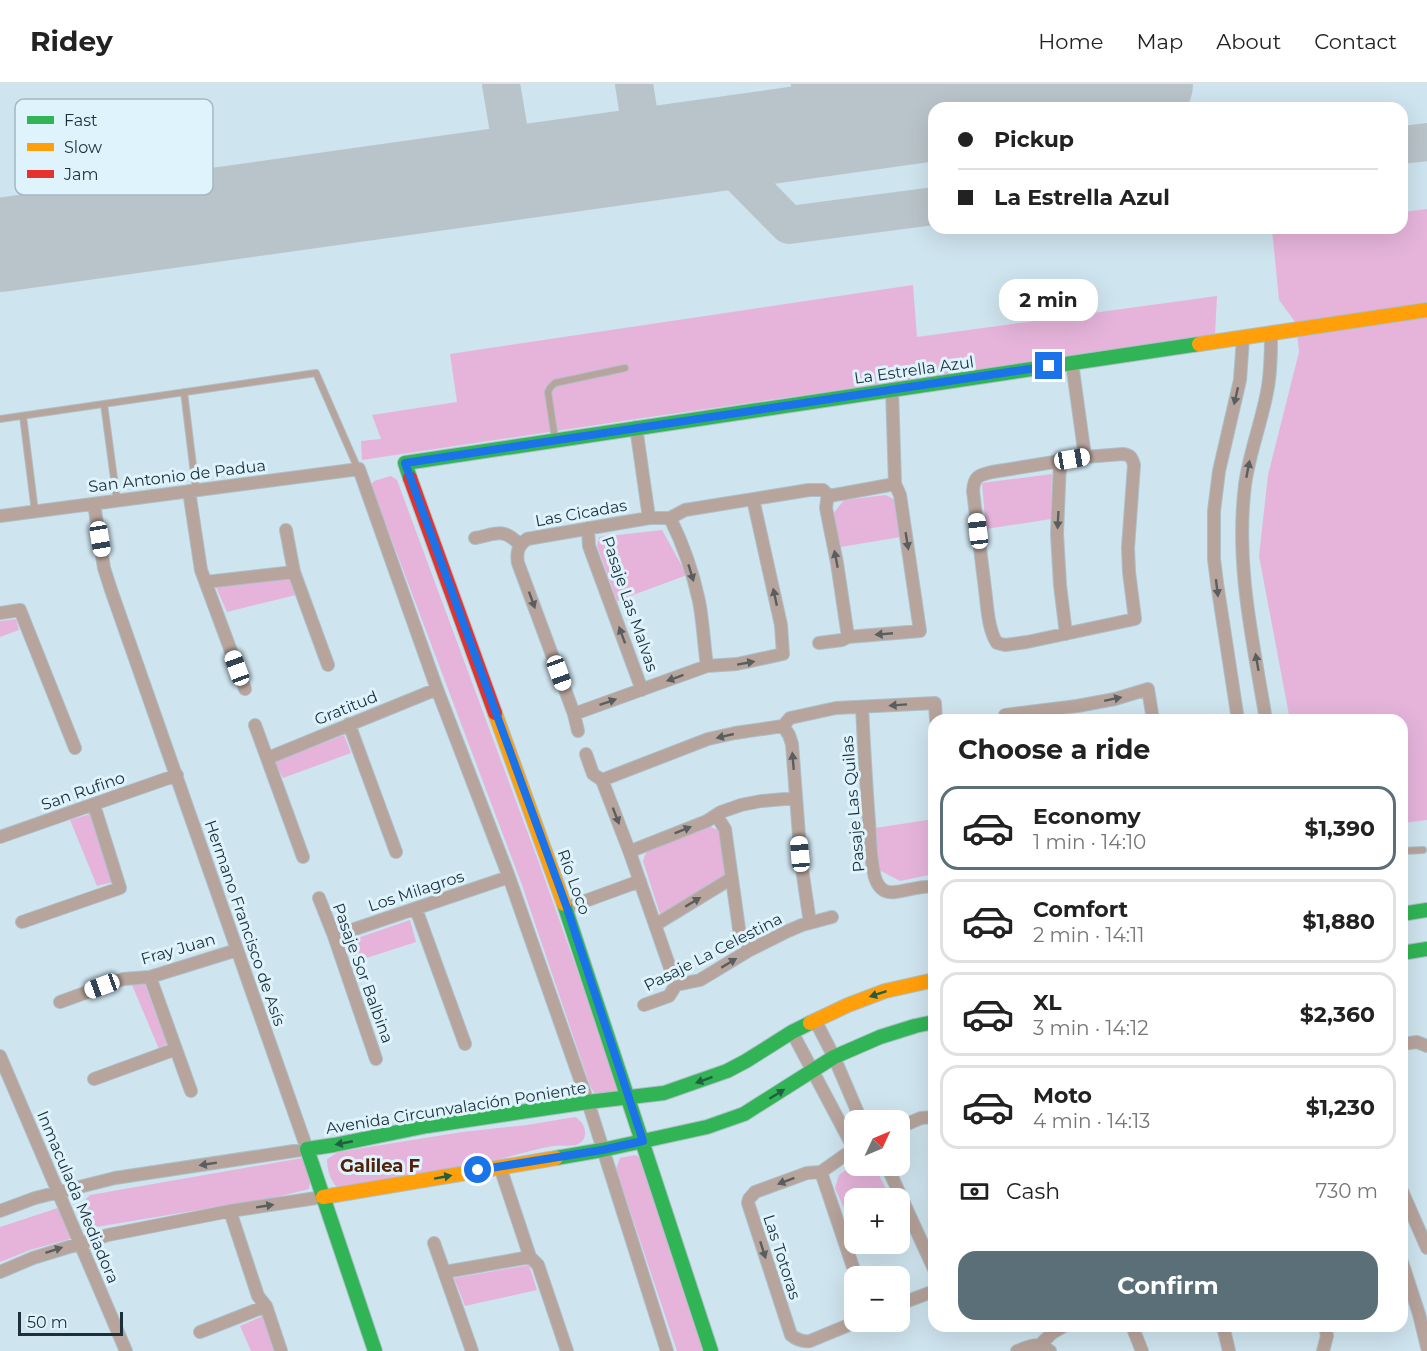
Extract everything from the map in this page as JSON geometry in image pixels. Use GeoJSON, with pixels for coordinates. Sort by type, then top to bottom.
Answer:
{"type":"FeatureCollection","features":[{"type":"Feature","properties":{"kind":"street","name":"La Estrella Azul"},"geometry":{"type":"LineString","coordinates":[[405,463],[1427,310]]}},
{"type":"Feature","properties":{"kind":"street"},"geometry":{"type":"LineString","coordinates":[[1265,714],[1245,596],[1241,537],[1245,483],[1267,393],[1271,366],[1271,333]]}},
{"type":"Feature","properties":{"kind":"street"},"geometry":{"type":"LineString","coordinates":[[1237,714],[1214,559],[1214,511],[1219,471],[1240,380],[1243,338]]}},
{"type":"Feature","properties":{"kind":"street"},"geometry":{"type":"LineString","coordinates":[[1072,363],[1085,457]]}},
{"type":"Feature","properties":{"kind":"street"},"geometry":{"type":"LineString","coordinates":[[819,643],[848,637],[920,631],[900,495],[895,484],[892,389]]}},
{"type":"Feature","properties":{"kind":"street","name":"Las Cicadas"},"geometry":{"type":"LineString","coordinates":[[636,427],[649,518]]}},
{"type":"Feature","properties":{"kind":"street"},"geometry":{"type":"LineString","coordinates":[[1123,454],[1132,458],[1134,477],[1128,548],[1135,619],[1013,645],[1000,645],[994,640],[988,609],[973,491],[976,478],[980,475],[1085,457],[1123,454]]}},
{"type":"Feature","properties":{"kind":"street"},"geometry":{"type":"LineString","coordinates":[[1060,461],[1057,534],[1066,634]]}},
{"type":"Feature","properties":{"kind":"street","name":"Río Loco"},"geometry":{"type":"LineString","coordinates":[[405,463],[567,908],[711,1351]]}},
{"type":"Feature","properties":{"kind":"street"},"geometry":{"type":"LineString","coordinates":[[359,470],[437,689],[509,878],[588,1102],[667,1351]]}},
{"type":"Feature","properties":{"kind":"street","name":"San Antonio de Padua"},"geometry":{"type":"LineString","coordinates":[[0,516],[359,470]]}},
{"type":"Feature","properties":{"kind":"street"},"geometry":{"type":"LineString","coordinates":[[848,637],[826,508],[827,500],[830,496],[895,484]]}},
{"type":"Feature","properties":{"kind":"street","name":"Las Cicadas"},"geometry":{"type":"LineString","coordinates":[[520,545],[527,539],[649,518],[670,518],[685,510],[809,490],[823,490],[830,496]]}},
{"type":"Feature","properties":{"kind":"street"},"geometry":{"type":"LineString","coordinates":[[193,491],[199,561],[245,689]]}},
{"type":"Feature","properties":{"kind":"street"},"geometry":{"type":"LineString","coordinates":[[574,714],[707,666],[737,664],[783,654],[781,625],[753,499]]}},
{"type":"Feature","properties":{"kind":"street","name":"Hermano Francisco de Asís"},"geometry":{"type":"LineString","coordinates":[[94,504],[107,580],[177,775],[375,1351]]}},
{"type":"Feature","properties":{"kind":"street"},"geometry":{"type":"LineString","coordinates":[[670,518],[684,549],[695,585],[707,666]]}},
{"type":"Feature","properties":{"kind":"street","name":"Pasaje Las Malvas"},"geometry":{"type":"LineString","coordinates":[[588,528],[589,546],[642,690]]}},
{"type":"Feature","properties":{"kind":"street"},"geometry":{"type":"LineString","coordinates":[[286,530],[294,572],[328,665]]}},
{"type":"Feature","properties":{"kind":"street"},"geometry":{"type":"LineString","coordinates":[[475,538],[502,533],[508,534],[520,545],[516,554],[518,562],[574,714],[578,731]]}},
{"type":"Feature","properties":{"kind":"street"},"geometry":{"type":"LineString","coordinates":[[206,582],[294,572]]}},
{"type":"Feature","properties":{"kind":"street"},"geometry":{"type":"LineString","coordinates":[[0,613],[20,610],[75,748]]}},
{"type":"Feature","properties":{"kind":"street","name":"Gratitud"},"geometry":{"type":"LineString","coordinates":[[268,758],[437,689]]}},
{"type":"Feature","properties":{"kind":"street"},"geometry":{"type":"LineString","coordinates":[[1013,714],[1115,699],[1148,689],[1152,714]]}},
{"type":"Feature","properties":{"kind":"street"},"geometry":{"type":"LineString","coordinates":[[602,780],[708,740],[735,733],[783,726],[790,718],[825,710],[935,703],[936,714]]}},
{"type":"Feature","properties":{"kind":"street"},"geometry":{"type":"LineString","coordinates":[[1077,706],[1078,714]]}},
{"type":"Feature","properties":{"kind":"street","name":"Pasaje Las Quilas"},"geometry":{"type":"LineString","coordinates":[[862,707],[866,790],[873,867],[877,881],[882,890],[889,893],[928,886]]}},
{"type":"Feature","properties":{"kind":"street"},"geometry":{"type":"LineString","coordinates":[[350,724],[396,852]]}},
{"type":"Feature","properties":{"kind":"street"},"geometry":{"type":"LineString","coordinates":[[255,725],[303,857]]}},
{"type":"Feature","properties":{"kind":"street"},"geometry":{"type":"LineString","coordinates":[[783,726],[791,739],[801,862],[810,923]]}},
{"type":"Feature","properties":{"kind":"street"},"geometry":{"type":"LineString","coordinates":[[586,754],[593,774],[602,780],[676,985]]}},
{"type":"Feature","properties":{"kind":"street","name":"San Rufino"},"geometry":{"type":"LineString","coordinates":[[0,837],[177,775]]}},
{"type":"Feature","properties":{"kind":"street"},"geometry":{"type":"LineString","coordinates":[[630,853],[741,805],[796,798]]}},
{"type":"Feature","properties":{"kind":"street"},"geometry":{"type":"LineString","coordinates":[[22,922],[120,888],[94,805]]}},
{"type":"Feature","properties":{"kind":"street"},"geometry":{"type":"LineString","coordinates":[[716,815],[725,829],[740,936],[748,951]]}},
{"type":"Feature","properties":{"kind":"street","name":"Los Milagros"},"geometry":{"type":"LineString","coordinates":[[334,936],[509,878]]}},
{"type":"Feature","properties":{"kind":"street"},"geometry":{"type":"LineString","coordinates":[[655,925],[732,879]]}},
{"type":"Feature","properties":{"kind":"street"},"geometry":{"type":"LineString","coordinates":[[567,908],[640,882]]}},
{"type":"Feature","properties":{"kind":"street","name":"Pasaje Sor Balbina"},"geometry":{"type":"LineString","coordinates":[[319,898],[376,1059]]}},
{"type":"Feature","properties":{"kind":"street"},"geometry":{"type":"LineString","coordinates":[[416,909],[465,1044]]}},
{"type":"Feature","properties":{"kind":"street"},"geometry":{"type":"LineString","coordinates":[[1408,913],[1427,910]]}},
{"type":"Feature","properties":{"kind":"street","name":"Pasaje La Celestina"},"geometry":{"type":"LineString","coordinates":[[644,1005],[669,996],[676,985],[700,980],[748,951],[788,931],[832,917]]}},
{"type":"Feature","properties":{"kind":"street"},"geometry":{"type":"LineString","coordinates":[[1408,952],[1427,949]]}},
{"type":"Feature","properties":{"kind":"street","name":"Fray Juan"},"geometry":{"type":"LineString","coordinates":[[60,1002],[123,978],[150,977],[237,950]]}},
{"type":"Feature","properties":{"kind":"street"},"geometry":{"type":"LineString","coordinates":[[150,977],[191,1090]]}},
{"type":"Feature","properties":{"kind":"street","name":"Avenida Circunvalación Poniente"},"geometry":{"type":"LineString","coordinates":[[0,1211],[58,1191],[115,1178],[334,1145],[427,1126],[588,1102],[664,1094],[712,1077],[746,1061],[792,1032],[861,999],[928,981]]}},
{"type":"Feature","properties":{"kind":"street"},"geometry":{"type":"LineString","coordinates":[[816,1020],[857,1110]]}},
{"type":"Feature","properties":{"kind":"street"},"geometry":{"type":"LineString","coordinates":[[0,1272],[33,1258],[108,1235],[230,1211],[602,1150],[707,1127],[744,1114],[834,1057],[880,1036],[928,1023]]}},
{"type":"Feature","properties":{"kind":"street","name":"Las Totoras"},"geometry":{"type":"LineString","coordinates":[[792,1032],[844,1130]]}},
{"type":"Feature","properties":{"kind":"street"},"geometry":{"type":"LineString","coordinates":[[1408,1043],[1417,1042],[1427,1046]]}},
{"type":"Feature","properties":{"kind":"street"},"geometry":{"type":"LineString","coordinates":[[94,1079],[176,1049]]}},
{"type":"Feature","properties":{"kind":"street","name":"Inmaculada Mediadora"},"geometry":{"type":"LineString","coordinates":[[0,1056],[126,1351]]}},
{"type":"Feature","properties":{"kind":"street"},"geometry":{"type":"LineString","coordinates":[[910,1123],[928,1117]]}},
{"type":"Feature","properties":{"kind":"street","name":"Las Totoras"},"geometry":{"type":"LineString","coordinates":[[844,1156],[821,1172],[807,1173],[755,1192],[749,1199],[749,1208],[790,1335],[796,1340],[810,1341],[844,1327]]}},
{"type":"Feature","properties":{"kind":"street"},"geometry":{"type":"LineString","coordinates":[[500,1167],[530,1257],[538,1265],[567,1351]]}},
{"type":"Feature","properties":{"kind":"street"},"geometry":{"type":"LineString","coordinates":[[821,1172],[853,1266]]}},
{"type":"Feature","properties":{"kind":"street"},"geometry":{"type":"LineString","coordinates":[[892,1176],[928,1256]]}},
{"type":"Feature","properties":{"kind":"street"},"geometry":{"type":"LineString","coordinates":[[1408,1205],[1427,1248]]}},
{"type":"Feature","properties":{"kind":"street"},"geometry":{"type":"LineString","coordinates":[[230,1211],[258,1296],[266,1306],[281,1351]]}},
{"type":"Feature","properties":{"kind":"street"},"geometry":{"type":"LineString","coordinates":[[434,1243],[472,1351]]}},
{"type":"Feature","properties":{"kind":"street"},"geometry":{"type":"LineString","coordinates":[[445,1272],[530,1257]]}},
{"type":"Feature","properties":{"kind":"street"},"geometry":{"type":"LineString","coordinates":[[1408,1279],[1427,1347]]}},
{"type":"Feature","properties":{"kind":"street"},"geometry":{"type":"LineString","coordinates":[[910,1300],[928,1293]]}},
{"type":"Feature","properties":{"kind":"street"},"geometry":{"type":"LineString","coordinates":[[200,1332],[266,1306]]}},
{"type":"Feature","properties":{"kind":"street"},"geometry":{"type":"LineString","coordinates":[[1017,1351],[1033,1345],[1045,1348],[1054,1332]]}},
{"type":"Feature","properties":{"kind":"street"},"geometry":{"type":"LineString","coordinates":[[1134,1332],[1142,1351]]}},
{"type":"Feature","properties":{"kind":"street"},"geometry":{"type":"LineString","coordinates":[[1224,1332],[1229,1351]]}},
{"type":"Feature","properties":{"kind":"street"},"geometry":{"type":"LineString","coordinates":[[1323,1351],[1326,1332]]}},
{"type":"Feature","properties":{"kind":"lane"},"geometry":{"type":"LineString","coordinates":[[556,440],[548,392],[550,388],[555,383],[625,368]]}},
{"type":"Feature","properties":{"kind":"lane"},"geometry":{"type":"LineString","coordinates":[[0,419],[315,373],[359,470]]}},
{"type":"Feature","properties":{"kind":"lane"},"geometry":{"type":"LineString","coordinates":[[184,392],[193,491]]}},
{"type":"Feature","properties":{"kind":"lane"},"geometry":{"type":"LineString","coordinates":[[104,404],[117,501]]}},
{"type":"Feature","properties":{"kind":"lane"},"geometry":{"type":"LineString","coordinates":[[23,416],[34,512]]}},
{"type":"Feature","properties":{"kind":"lane"},"geometry":{"type":"LineString","coordinates":[[1408,851],[1423,850]]}},
{"type":"Feature","properties":{"kind":"shaded area"},"geometry":{"type":"Polygon","coordinates":[[[1427,209],[1427,820],[1408,822],[1408,714],[1289,714],[1259,556],[1268,475],[1299,352],[1296,323],[1279,300],[1272,234],[1408,234],[1408,211],[1427,209]]]}},
{"type":"Feature","properties":{"kind":"shaded area"},"geometry":{"type":"Polygon","coordinates":[[[913,285],[917,337],[1217,296],[1215,335],[362,460],[361,441],[381,439],[372,415],[457,402],[450,354],[913,285]]]}},
{"type":"Feature","properties":{"kind":"shaded area"},"geometry":{"type":"Polygon","coordinates":[[[1052,474],[1051,519],[986,529],[982,483],[1052,474]]]}},
{"type":"Feature","properties":{"kind":"shaded area"},"geometry":{"type":"Polygon","coordinates":[[[391,476],[397,480],[539,863],[619,1087],[617,1091],[595,1094],[590,1086],[522,885],[371,485],[374,481],[391,476]]]}},
{"type":"Feature","properties":{"kind":"shaded area"},"geometry":{"type":"Polygon","coordinates":[[[886,495],[895,500],[900,537],[841,547],[833,514],[844,500],[886,495]]]}},
{"type":"Feature","properties":{"kind":"shaded area"},"geometry":{"type":"Polygon","coordinates":[[[662,530],[687,575],[617,601],[597,546],[599,537],[662,530]]]}},
{"type":"Feature","properties":{"kind":"shaded area"},"geometry":{"type":"Polygon","coordinates":[[[291,578],[296,595],[227,612],[216,587],[291,578]]]}},
{"type":"Feature","properties":{"kind":"shaded area"},"geometry":{"type":"Polygon","coordinates":[[[16,619],[19,630],[0,637],[0,621],[16,619]]]}},
{"type":"Feature","properties":{"kind":"shaded area"},"geometry":{"type":"Polygon","coordinates":[[[344,735],[351,753],[283,778],[274,762],[344,735]]]}},
{"type":"Feature","properties":{"kind":"shaded area"},"geometry":{"type":"Polygon","coordinates":[[[90,814],[113,882],[97,886],[70,820],[90,814]]]}},
{"type":"Feature","properties":{"kind":"shaded area"},"geometry":{"type":"Polygon","coordinates":[[[928,820],[928,875],[900,881],[879,870],[875,828],[928,820]]]}},
{"type":"Feature","properties":{"kind":"shaded area"},"geometry":{"type":"Polygon","coordinates":[[[708,826],[721,831],[727,875],[674,911],[660,914],[643,861],[645,855],[649,849],[708,826]]]}},
{"type":"Feature","properties":{"kind":"shaded area"},"geometry":{"type":"Polygon","coordinates":[[[410,920],[416,942],[354,962],[346,942],[410,920]]]}},
{"type":"Feature","properties":{"kind":"shaded area"},"geometry":{"type":"Polygon","coordinates":[[[145,984],[167,1044],[159,1049],[132,985],[145,984]]]}},
{"type":"Feature","properties":{"kind":"shaded area"},"geometry":{"type":"Polygon","coordinates":[[[575,1117],[583,1125],[585,1137],[580,1143],[574,1145],[533,1150],[456,1169],[337,1187],[328,1170],[327,1159],[338,1152],[575,1117]]]}},
{"type":"Feature","properties":{"kind":"shaded area"},"geometry":{"type":"Polygon","coordinates":[[[635,1155],[644,1159],[703,1351],[677,1351],[616,1169],[620,1158],[635,1155]]]}},
{"type":"Feature","properties":{"kind":"shaded area"},"geometry":{"type":"Polygon","coordinates":[[[302,1158],[310,1181],[309,1189],[277,1197],[96,1227],[84,1205],[90,1195],[302,1158]]]}},
{"type":"Feature","properties":{"kind":"shaded area"},"geometry":{"type":"Polygon","coordinates":[[[844,1171],[844,1176],[879,1176],[886,1188],[844,1188],[844,1208],[835,1188],[839,1175],[844,1171]]]}},
{"type":"Feature","properties":{"kind":"shaded area"},"geometry":{"type":"Polygon","coordinates":[[[61,1207],[74,1236],[0,1262],[0,1227],[61,1207]]]}},
{"type":"Feature","properties":{"kind":"shaded area"},"geometry":{"type":"Polygon","coordinates":[[[529,1265],[537,1290],[465,1306],[454,1278],[529,1265]]]}},
{"type":"Feature","properties":{"kind":"shaded area"},"geometry":{"type":"Polygon","coordinates":[[[265,1315],[275,1351],[251,1351],[240,1326],[265,1315]]]}},
{"type":"Feature","properties":{"kind":"taxiway"},"geometry":{"type":"LineString","coordinates":[[501,84],[511,143],[522,158],[537,169]]}},
{"type":"Feature","properties":{"kind":"taxiway"},"geometry":{"type":"LineString","coordinates":[[634,84],[640,122],[645,132],[655,138],[666,151]]}},
{"type":"Feature","properties":{"kind":"taxiway"},"geometry":{"type":"LineString","coordinates":[[810,84],[814,130]]}},
{"type":"Feature","properties":{"kind":"taxiway"},"geometry":{"type":"LineString","coordinates":[[623,157],[638,135],[640,122]]}},
{"type":"Feature","properties":{"kind":"taxiway"},"geometry":{"type":"LineString","coordinates":[[1408,144],[1427,142]]}},
{"type":"Feature","properties":{"kind":"taxiway"},"geometry":{"type":"LineString","coordinates":[[492,176],[507,154],[511,143]]}},
{"type":"Feature","properties":{"kind":"taxiway"},"geometry":{"type":"LineString","coordinates":[[710,145],[789,225],[928,207]]}},
{"type":"Feature","properties":{"kind":"runway"},"geometry":{"type":"LineString","coordinates":[[1017,102],[1146,84]]}},
{"type":"Feature","properties":{"kind":"runway"},"geometry":{"type":"LineString","coordinates":[[0,245],[928,115]]}},
{"type":"Feature","properties":{"kind":"traffic: fast"},"geometry":{"type":"LineString","coordinates":[[410,478],[405,463],[1199,344]]}},
{"type":"Feature","properties":{"kind":"traffic: fast"},"geometry":{"type":"LineString","coordinates":[[564,904],[711,1351]]}},
{"type":"Feature","properties":{"kind":"traffic: fast"},"geometry":{"type":"LineString","coordinates":[[1408,913],[1427,910]]}},
{"type":"Feature","properties":{"kind":"traffic: fast"},"geometry":{"type":"LineString","coordinates":[[1408,952],[1427,949]]}},
{"type":"Feature","properties":{"kind":"traffic: fast"},"geometry":{"type":"LineString","coordinates":[[375,1351],[307,1149],[427,1126],[664,1093],[727,1071],[810,1023]]}},
{"type":"Feature","properties":{"kind":"traffic: fast"},"geometry":{"type":"LineString","coordinates":[[556,1158],[707,1127],[744,1114],[834,1057],[880,1037],[928,1023]]}},
{"type":"Feature","properties":{"kind":"traffic: slow"},"geometry":{"type":"LineString","coordinates":[[1199,344],[1427,310]]}},
{"type":"Feature","properties":{"kind":"traffic: slow"},"geometry":{"type":"LineString","coordinates":[[495,713],[564,904]]}},
{"type":"Feature","properties":{"kind":"traffic: slow"},"geometry":{"type":"LineString","coordinates":[[810,1023],[885,991],[928,981]]}},
{"type":"Feature","properties":{"kind":"traffic: slow"},"geometry":{"type":"LineString","coordinates":[[323,1197],[556,1158]]}},
{"type":"Feature","properties":{"kind":"traffic: jam"},"geometry":{"type":"LineString","coordinates":[[410,478],[495,713]]}},
{"type":"Feature","properties":{"kind":"district","name":"Galilea F"},"geometry":{"type":"Point","coordinates":[380,1166]}},
{"type":"Feature","properties":{"kind":"route"},"geometry":{"type":"LineString","coordinates":[[478,1170],[643,1141],[567,908],[405,463],[1049,366]]}}]}
